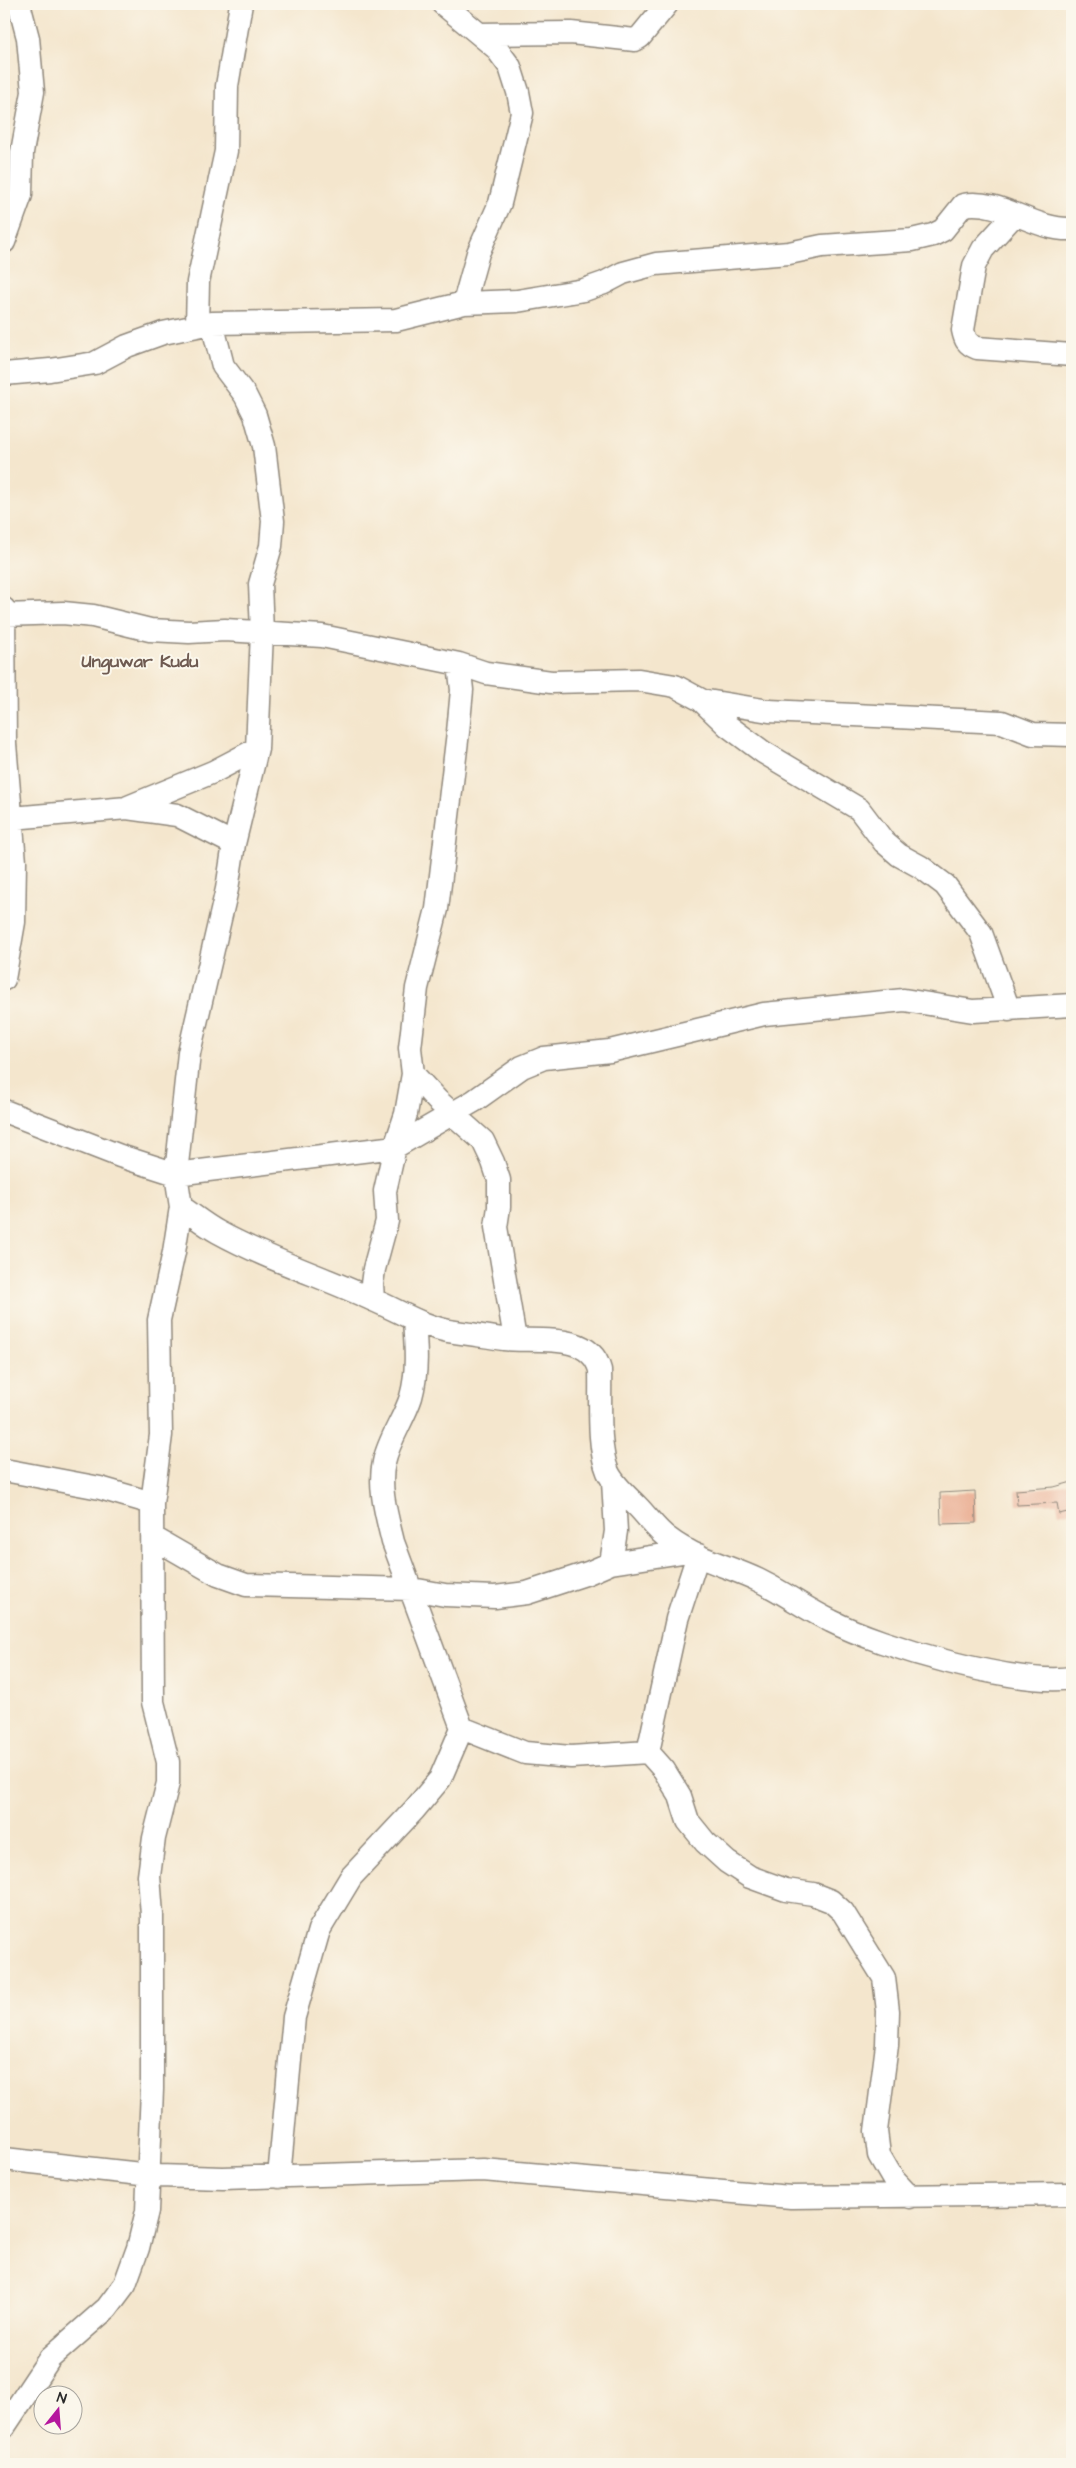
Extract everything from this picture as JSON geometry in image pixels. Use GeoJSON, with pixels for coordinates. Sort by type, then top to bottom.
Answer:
{"type":"FeatureCollection","features":[{"type":"Feature","properties":{"kind":"street"},"geometry":{"type":"LineString","coordinates":[[4,242],[12,192],[22,152],[33,92],[28,38],[19,4]]}},
{"type":"Feature","properties":{"kind":"street"},"geometry":{"type":"LineString","coordinates":[[4,2427],[50,2358],[107,2308],[125,2284],[138,2248],[147,2211],[150,2175],[152,2089],[152,1915],[149,1876],[154,1838],[168,1783],[168,1762],[153,1702],[154,1538],[152,1503],[161,1435],[159,1320],[174,1252],[181,1207],[176,1174],[189,1053],[227,890],[234,844],[257,749],[262,632],[260,584],[271,546],[273,521],[264,446],[252,408],[245,395],[223,366],[204,324],[198,282],[226,151],[227,86],[241,4]]}},
{"type":"Feature","properties":{"kind":"street"},"geometry":{"type":"LineString","coordinates":[[443,4],[496,48],[510,67],[522,113],[500,203],[478,253],[464,303]]}},
{"type":"Feature","properties":{"kind":"street"},"geometry":{"type":"LineString","coordinates":[[480,34],[571,33],[635,40],[640,37],[666,4]]}},
{"type":"Feature","properties":{"kind":"street"},"geometry":{"type":"LineString","coordinates":[[4,374],[50,370],[95,363],[127,346],[163,333],[204,324],[396,320],[464,303],[517,301],[584,290],[604,283],[623,273],[656,264],[789,252],[822,246],[912,240],[933,235],[943,230],[963,205],[990,206],[1047,226],[1072,229]]}},
{"type":"Feature","properties":{"kind":"street"},"geometry":{"type":"LineString","coordinates":[[1014,215],[982,249],[974,266],[963,330],[965,339],[969,345],[977,348],[1072,355]]}},
{"type":"Feature","properties":{"kind":"street"},"geometry":{"type":"LineString","coordinates":[[4,609],[5,744],[15,862],[14,922],[4,979]]}},
{"type":"Feature","properties":{"kind":"street"},"geometry":{"type":"LineString","coordinates":[[4,615],[63,613],[93,616],[150,630],[189,632],[224,630],[322,636],[459,664],[486,673],[551,682],[639,680],[675,686],[702,700],[728,726],[763,752],[799,771],[859,809],[871,822],[884,842],[899,855],[921,867],[945,885],[981,932],[1009,1010]]}},
{"type":"Feature","properties":{"kind":"street"},"geometry":{"type":"LineString","coordinates":[[374,1300],[372,1284],[374,1269],[387,1222],[385,1190],[394,1147],[406,1114],[413,1074],[410,1048],[413,1021],[418,988],[437,909],[462,690],[459,664]]}},
{"type":"Feature","properties":{"kind":"street"},"geometry":{"type":"LineString","coordinates":[[702,700],[769,711],[1002,722],[1033,734],[1072,735]]}},
{"type":"Feature","properties":{"kind":"street"},"geometry":{"type":"LineString","coordinates":[[127,808],[213,772],[257,749]]}},
{"type":"Feature","properties":{"kind":"street"},"geometry":{"type":"LineString","coordinates":[[12,818],[127,808],[177,815],[234,844]]}},
{"type":"Feature","properties":{"kind":"street"},"geometry":{"type":"LineString","coordinates":[[4,1111],[120,1156],[176,1174],[394,1147],[500,1084],[522,1067],[544,1058],[610,1051],[764,1014],[904,1000],[972,1011],[1072,1005]]}},
{"type":"Feature","properties":{"kind":"street"},"geometry":{"type":"LineString","coordinates":[[413,1074],[437,1100],[453,1112],[483,1141],[499,1180],[499,1207],[496,1227],[516,1339]]}},
{"type":"Feature","properties":{"kind":"street"},"geometry":{"type":"LineString","coordinates":[[181,1207],[217,1232],[257,1252],[374,1300],[414,1321],[452,1332],[567,1343],[583,1347],[598,1360],[600,1370],[601,1436],[608,1471],[613,1481],[668,1539],[694,1553],[758,1580],[860,1635],[944,1660],[994,1671],[1027,1676],[1072,1678]]}},
{"type":"Feature","properties":{"kind":"street"},"geometry":{"type":"LineString","coordinates":[[279,2177],[294,2017],[319,1930],[351,1877],[414,1810],[440,1779],[462,1728],[393,1542],[385,1510],[384,1463],[411,1398],[417,1352],[414,1321]]}},
{"type":"Feature","properties":{"kind":"street"},"geometry":{"type":"LineString","coordinates":[[4,1470],[100,1488],[152,1503]]}},
{"type":"Feature","properties":{"kind":"street"},"geometry":{"type":"LineString","coordinates":[[611,1563],[616,1532],[613,1481]]}},
{"type":"Feature","properties":{"kind":"street"},"geometry":{"type":"LineString","coordinates":[[154,1538],[218,1575],[246,1585],[412,1589],[445,1595],[495,1597],[527,1593],[588,1573],[611,1563],[694,1553]]}},
{"type":"Feature","properties":{"kind":"street"},"geometry":{"type":"LineString","coordinates":[[648,1752],[676,1619],[694,1553]]}},
{"type":"Feature","properties":{"kind":"street"},"geometry":{"type":"LineString","coordinates":[[462,1728],[525,1753],[571,1757],[648,1752]]}},
{"type":"Feature","properties":{"kind":"street"},"geometry":{"type":"LineString","coordinates":[[648,1752],[664,1770],[680,1796],[688,1821],[705,1842],[727,1862],[750,1877],[786,1890],[813,1894],[831,1901],[843,1912],[884,1978],[888,2011],[887,2045],[876,2131],[879,2155],[893,2179],[910,2197]]}},
{"type":"Feature","properties":{"kind":"street"},"geometry":{"type":"LineString","coordinates":[[4,2159],[150,2175],[223,2178],[483,2170],[791,2196],[910,2197],[1072,2194]]}},
{"type":"Feature","properties":{"kind":"building"},"geometry":{"type":"Polygon","coordinates":[[[1072,1482],[1072,1511],[1059,1514],[1057,1503],[1017,1505],[1016,1490],[1054,1487],[1072,1482]]]}},
{"type":"Feature","properties":{"kind":"building"},"geometry":{"type":"Polygon","coordinates":[[[975,1491],[976,1523],[941,1524],[940,1493],[975,1491]]]}},
{"type":"Feature","properties":{"kind":"district","name":"Unguwar Kudu"},"geometry":{"type":"Point","coordinates":[140,661]}}]}
